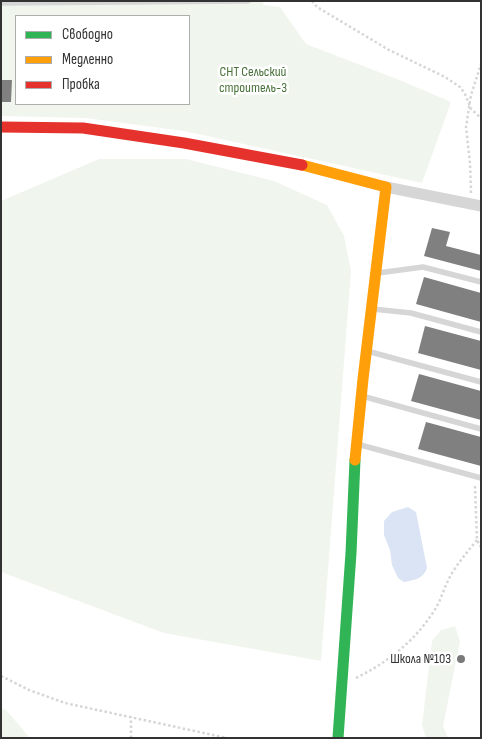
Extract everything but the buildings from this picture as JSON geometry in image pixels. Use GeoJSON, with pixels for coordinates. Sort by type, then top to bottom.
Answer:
{"type":"FeatureCollection","features":[{"type":"Feature","properties":{"kind":"street"},"geometry":{"type":"LineString","coordinates":[[1,127],[84,128],[184,144],[309,166],[386,187],[476,205]]}},
{"type":"Feature","properties":{"kind":"street"},"geometry":{"type":"LineString","coordinates":[[338,738],[356,443],[370,309],[377,273],[386,187]]}},
{"type":"Feature","properties":{"kind":"lane"},"geometry":{"type":"LineString","coordinates":[[1,3],[248,1]]}},
{"type":"Feature","properties":{"kind":"lane"},"geometry":{"type":"LineString","coordinates":[[377,273],[423,267],[481,282]]}},
{"type":"Feature","properties":{"kind":"lane"},"geometry":{"type":"LineString","coordinates":[[370,309],[411,312],[481,332]]}},
{"type":"Feature","properties":{"kind":"lane"},"geometry":{"type":"LineString","coordinates":[[366,351],[481,382]]}},
{"type":"Feature","properties":{"kind":"lane"},"geometry":{"type":"LineString","coordinates":[[361,396],[481,429]]}},
{"type":"Feature","properties":{"kind":"lane"},"geometry":{"type":"LineString","coordinates":[[356,443],[478,477]]}},
{"type":"Feature","properties":{"kind":"path"},"geometry":{"type":"LineString","coordinates":[[312,1],[316,7],[380,46],[445,77],[460,87],[471,109],[481,118]]}},
{"type":"Feature","properties":{"kind":"path"},"geometry":{"type":"LineString","coordinates":[[476,205],[466,127],[471,95],[481,64]]}},
{"type":"Feature","properties":{"kind":"path"},"geometry":{"type":"LineString","coordinates":[[478,477],[477,540],[481,546]]}},
{"type":"Feature","properties":{"kind":"path"},"geometry":{"type":"LineString","coordinates":[[340,686],[379,666],[418,633],[434,610],[453,571],[477,540]]}},
{"type":"Feature","properties":{"kind":"path"},"geometry":{"type":"LineString","coordinates":[[1,676],[29,690],[65,703],[228,738]]}},
{"type":"Feature","properties":{"kind":"path"},"geometry":{"type":"LineString","coordinates":[[131,717],[131,738]]}},
{"type":"Feature","properties":{"kind":"green space","name":"СНТ Сельский строитель-3"},"geometry":{"type":"Polygon","coordinates":[[[1,1],[262,1],[264,5],[280,7],[306,44],[451,102],[422,183],[184,131],[85,118],[1,116],[1,1]]]}},
{"type":"Feature","properties":{"kind":"green space"},"geometry":{"type":"Polygon","coordinates":[[[99,159],[186,159],[274,181],[327,205],[344,236],[351,271],[321,661],[164,633],[1,572],[1,201],[99,159]]]}},
{"type":"Feature","properties":{"kind":"green space"},"geometry":{"type":"Polygon","coordinates":[[[455,626],[460,641],[443,726],[448,738],[426,738],[422,725],[432,641],[441,630],[455,626]]]}},
{"type":"Feature","properties":{"kind":"green space"},"geometry":{"type":"Polygon","coordinates":[[[1,707],[7,711],[30,738],[1,738],[1,707]]]}},
{"type":"Feature","properties":{"kind":"water"},"geometry":{"type":"Polygon","coordinates":[[[408,507],[416,512],[427,568],[421,577],[404,582],[398,578],[392,565],[390,550],[384,535],[384,521],[392,512],[408,507]]]}},
{"type":"Feature","properties":{"kind":"traffic: fast"},"geometry":{"type":"LineString","coordinates":[[338,738],[351,553],[355,460]]}},
{"type":"Feature","properties":{"kind":"traffic: slow"},"geometry":{"type":"LineString","coordinates":[[302,165],[386,187],[355,460]]}},
{"type":"Feature","properties":{"kind":"traffic: jam"},"geometry":{"type":"LineString","coordinates":[[1,127],[83,128],[184,143],[302,165]]}},
{"type":"Feature","properties":{"kind":"place","name":"Школа №103"},"geometry":{"type":"Point","coordinates":[461,659]}}]}
